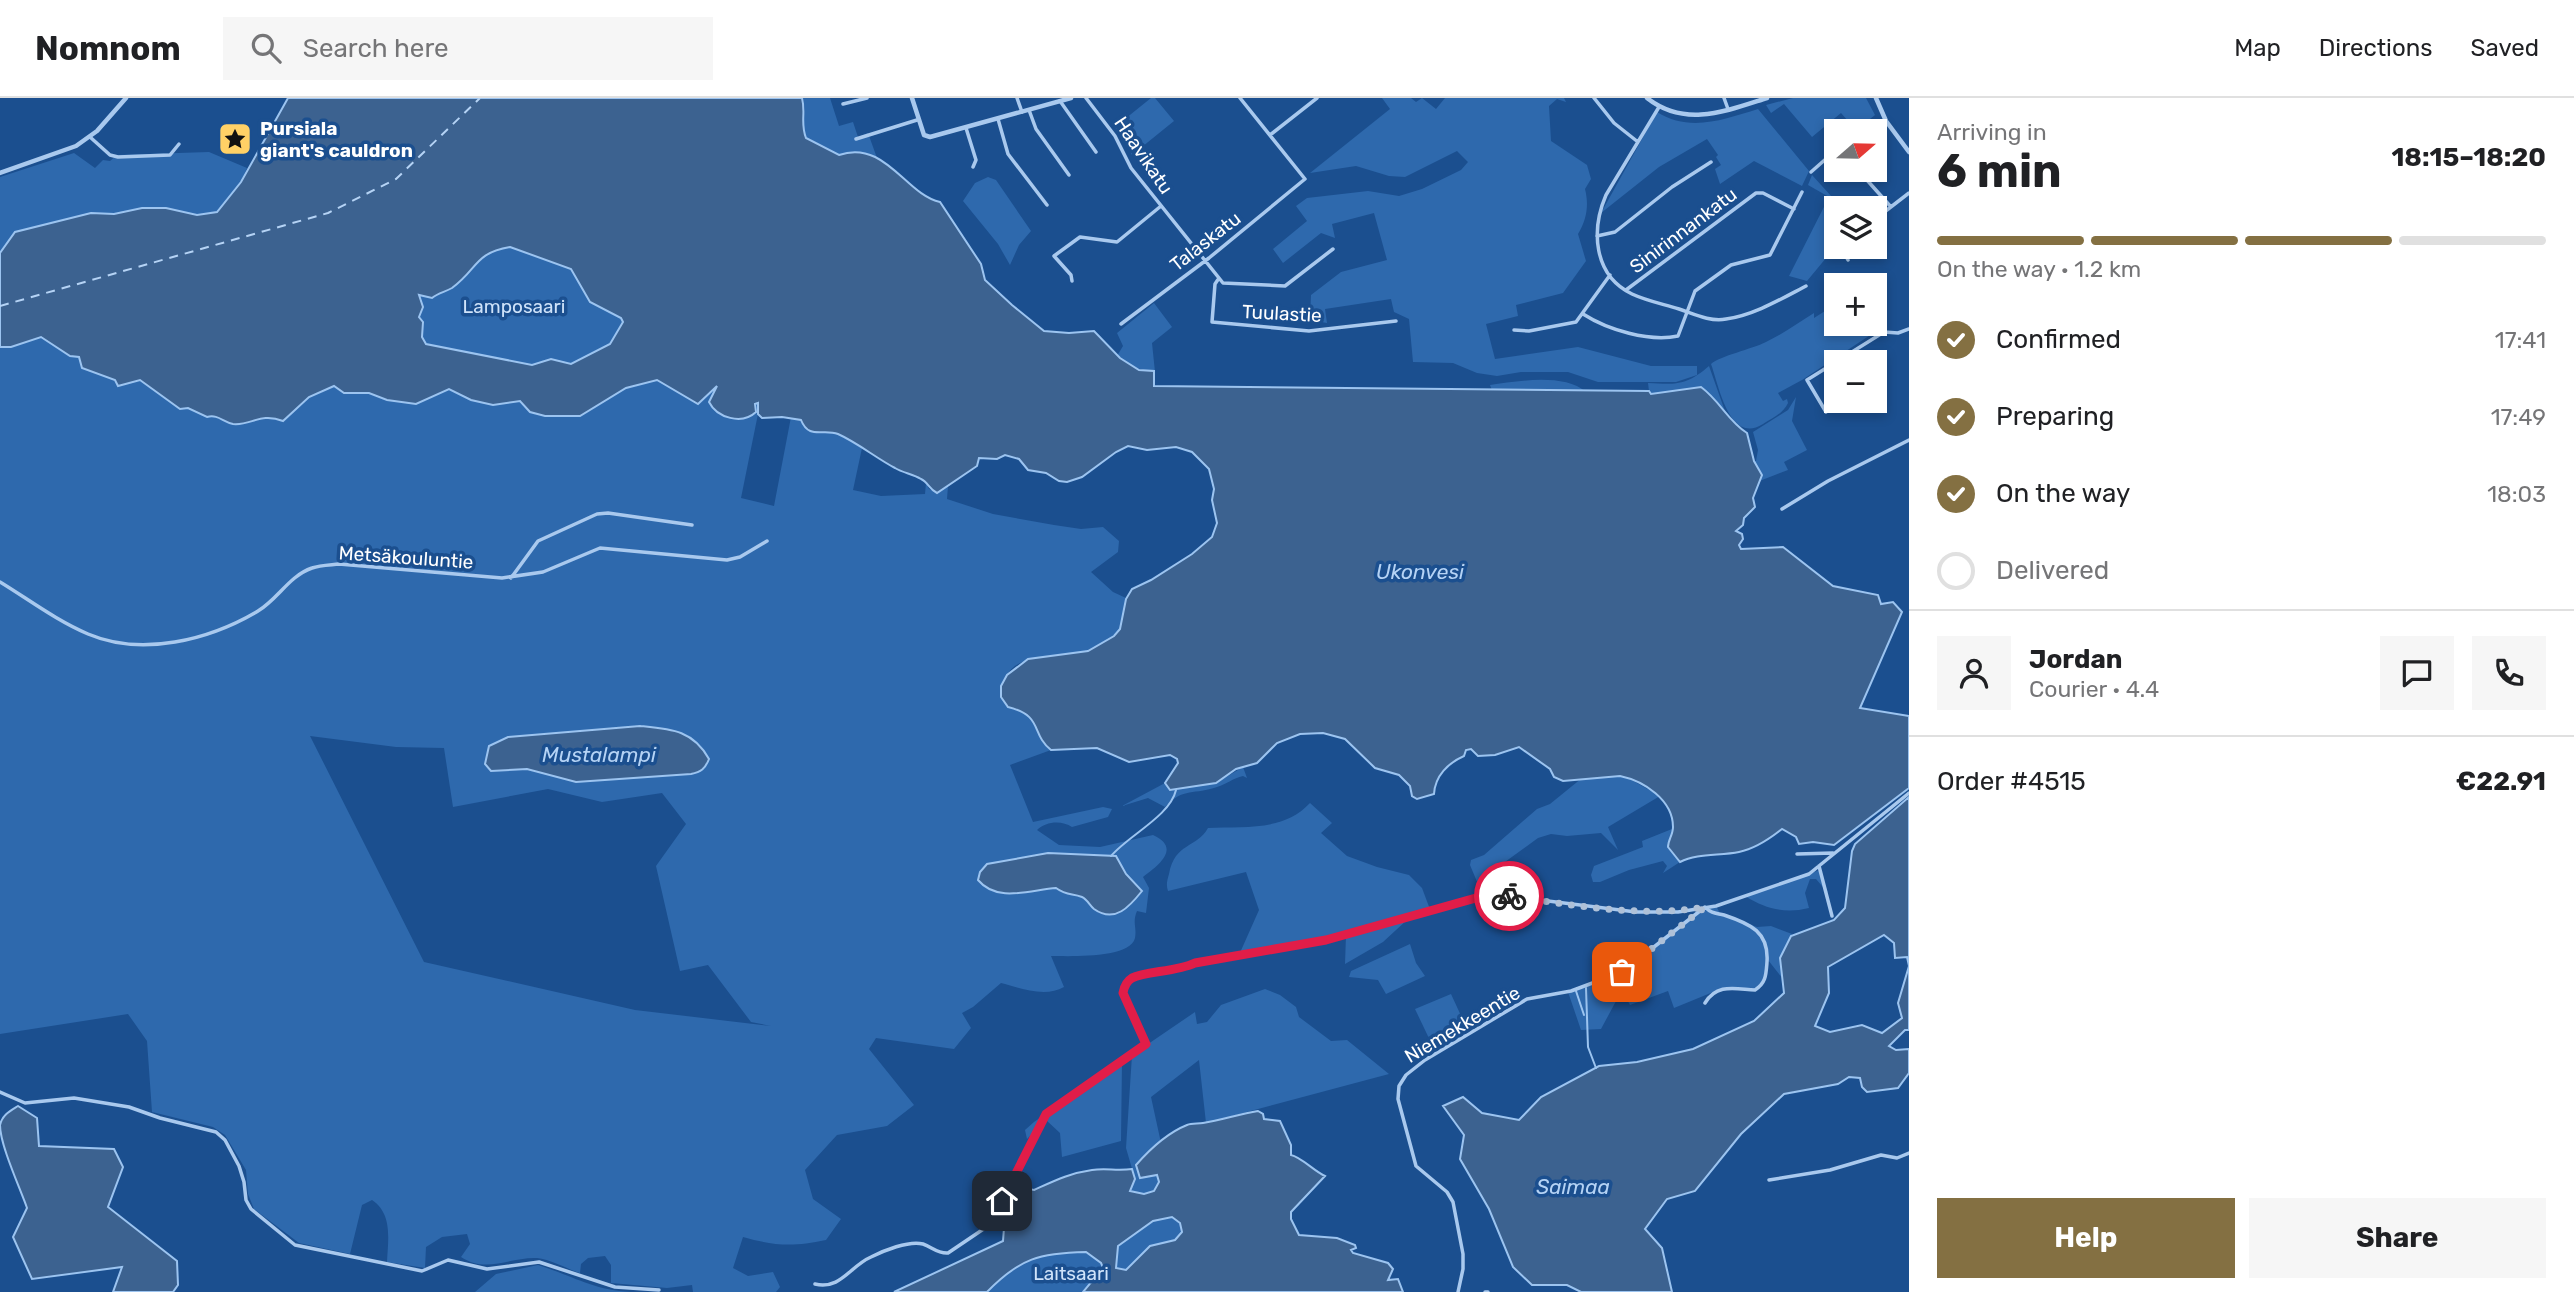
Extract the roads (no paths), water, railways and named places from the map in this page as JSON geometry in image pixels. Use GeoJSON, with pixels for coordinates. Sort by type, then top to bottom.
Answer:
{"type":"FeatureCollection","features":[{"type":"Feature","properties":{"kind":"street"},"geometry":{"type":"LineString","coordinates":[[0,173],[69,149],[90,137],[126,98]]}},
{"type":"Feature","properties":{"kind":"street"},"geometry":{"type":"LineString","coordinates":[[843,104],[867,98]]}},
{"type":"Feature","properties":{"kind":"street"},"geometry":{"type":"LineString","coordinates":[[912,98],[922,133],[928,137],[1071,98]]}},
{"type":"Feature","properties":{"kind":"street"},"geometry":{"type":"LineString","coordinates":[[1017,98],[1022,112]]}},
{"type":"Feature","properties":{"kind":"street","name":"Haavikatu"},"geometry":{"type":"LineString","coordinates":[[1086,98],[1115,136],[1131,168],[1219,278]]}},
{"type":"Feature","properties":{"kind":"street"},"geometry":{"type":"LineString","coordinates":[[1240,98],[1270,135],[1317,98]]}},
{"type":"Feature","properties":{"kind":"street"},"geometry":{"type":"LineString","coordinates":[[1594,98],[1614,123],[1638,142]]}},
{"type":"Feature","properties":{"kind":"street"},"geometry":{"type":"LineString","coordinates":[[1647,98],[1659,107],[1692,116],[1728,111],[1767,98]]}},
{"type":"Feature","properties":{"kind":"street"},"geometry":{"type":"LineString","coordinates":[[1724,98],[1728,111]]}},
{"type":"Feature","properties":{"kind":"street"},"geometry":{"type":"LineString","coordinates":[[1876,98],[1886,121],[1909,152]]}},
{"type":"Feature","properties":{"kind":"street"},"geometry":{"type":"LineString","coordinates":[[1060,101],[1096,152]]}},
{"type":"Feature","properties":{"kind":"street"},"geometry":{"type":"LineString","coordinates":[[1659,107],[1599,211],[1596,236],[1601,259],[1610,275],[1626,290],[1712,319],[1727,319],[1751,313],[1806,286]]}},
{"type":"Feature","properties":{"kind":"street"},"geometry":{"type":"LineString","coordinates":[[1029,110],[1036,129],[1069,175]]}},
{"type":"Feature","properties":{"kind":"street"},"geometry":{"type":"LineString","coordinates":[[998,118],[1009,154],[1047,205]]}},
{"type":"Feature","properties":{"kind":"street"},"geometry":{"type":"LineString","coordinates":[[856,139],[917,120]]}},
{"type":"Feature","properties":{"kind":"street"},"geometry":{"type":"LineString","coordinates":[[966,128],[976,160],[973,167]]}},
{"type":"Feature","properties":{"kind":"street","name":"Talaskatu"},"geometry":{"type":"LineString","coordinates":[[1121,324],[1206,260],[1305,179],[1270,135]]}},
{"type":"Feature","properties":{"kind":"street"},"geometry":{"type":"LineString","coordinates":[[90,137],[110,155],[118,157],[170,155],[179,144]]}},
{"type":"Feature","properties":{"kind":"street"},"geometry":{"type":"LineString","coordinates":[[1811,172],[1824,161]]}},
{"type":"Feature","properties":{"kind":"street"},"geometry":{"type":"LineString","coordinates":[[1596,236],[1615,232],[1672,187],[1712,162]]}},
{"type":"Feature","properties":{"kind":"street"},"geometry":{"type":"LineString","coordinates":[[1869,182],[1891,207]]}},
{"type":"Feature","properties":{"kind":"street"},"geometry":{"type":"LineString","coordinates":[[1583,314],[1601,324],[1661,338],[1681,334],[1695,291],[1731,265],[1770,255],[1802,192]]}},
{"type":"Feature","properties":{"kind":"street","name":"Sinirinnankatu"},"geometry":{"type":"LineString","coordinates":[[1626,290],[1756,193],[1763,193],[1794,209]]}},
{"type":"Feature","properties":{"kind":"street"},"geometry":{"type":"LineString","coordinates":[[1887,210],[1909,193]]}},
{"type":"Feature","properties":{"kind":"street"},"geometry":{"type":"LineString","coordinates":[[1072,281],[1054,256],[1080,237],[1116,242],[1161,206]]}},
{"type":"Feature","properties":{"kind":"street"},"geometry":{"type":"LineString","coordinates":[[1219,278],[1223,283],[1285,286],[1333,249]]}},
{"type":"Feature","properties":{"kind":"street"},"geometry":{"type":"LineString","coordinates":[[1514,330],[1529,331],[1576,322],[1610,275]]}},
{"type":"Feature","properties":{"kind":"street","name":"Tuulastie"},"geometry":{"type":"LineString","coordinates":[[1219,278],[1215,284],[1212,322],[1309,331],[1396,321]]}},
{"type":"Feature","properties":{"kind":"street"},"geometry":{"type":"LineString","coordinates":[[1854,350],[1884,331],[1898,333],[1909,329]]}},
{"type":"Feature","properties":{"kind":"street"},"geometry":{"type":"LineString","coordinates":[[1824,369],[1807,380],[1824,409]]}},
{"type":"Feature","properties":{"kind":"street"},"geometry":{"type":"LineString","coordinates":[[1782,509],[1828,481],[1909,440]]}},
{"type":"Feature","properties":{"kind":"street"},"geometry":{"type":"LineString","coordinates":[[511,578],[538,541],[597,514],[608,513],[692,525]]}},
{"type":"Feature","properties":{"kind":"street","name":"Metsäkouluntie"},"geometry":{"type":"LineString","coordinates":[[0,582],[88,634],[132,644],[163,644],[229,627],[262,609],[292,580],[312,568],[339,564],[511,578],[554,569],[600,548],[727,560],[740,557],[768,541]]}},
{"type":"Feature","properties":{"kind":"street"},"geometry":{"type":"LineString","coordinates":[[815,1284],[825,1286],[837,1282],[871,1256],[912,1243],[948,1253],[991,1223],[1046,1114],[1146,1044],[1123,993],[1132,978],[1184,969],[1195,963],[1326,940],[1447,904],[1492,894],[1636,912],[1678,912],[1705,907],[1809,874],[1909,793]]}},
{"type":"Feature","properties":{"kind":"street"},"geometry":{"type":"LineString","coordinates":[[1797,854],[1835,853]]}},
{"type":"Feature","properties":{"kind":"street"},"geometry":{"type":"LineString","coordinates":[[1819,866],[1832,916]]}},
{"type":"Feature","properties":{"kind":"street"},"geometry":{"type":"LineString","coordinates":[[1705,907],[1710,913],[1724,915],[1760,933],[1767,943],[1768,954],[1767,975],[1760,987],[1755,990],[1735,987],[1718,990],[1705,1003]]}},
{"type":"Feature","properties":{"kind":"street","name":"Niemekkeentie"},"geometry":{"type":"LineString","coordinates":[[1458,1292],[1463,1254],[1453,1202],[1447,1192],[1416,1166],[1398,1099],[1399,1086],[1406,1075],[1425,1060],[1527,999],[1571,991],[1622,972],[1705,907]]}},
{"type":"Feature","properties":{"kind":"street"},"geometry":{"type":"LineString","coordinates":[[0,1092],[25,1103],[74,1097],[116,1104],[216,1132],[225,1140],[239,1166],[246,1200],[251,1209],[295,1245],[422,1271],[448,1260],[487,1269],[539,1262],[615,1287],[659,1290]]}},
{"type":"Feature","properties":{"kind":"street"},"geometry":{"type":"LineString","coordinates":[[1769,1180],[1830,1170],[1881,1155],[1897,1158],[1909,1153]]}},
{"type":"Feature","properties":{"kind":"water","name":"Ukonvesi"},"geometry":{"type":"Polygon","coordinates":[[[288,98],[802,98],[806,138],[839,155],[855,152],[882,161],[916,189],[940,202],[981,264],[985,280],[1012,305],[1044,331],[1094,331],[1120,358],[1139,370],[1154,371],[1154,386],[1649,391],[1651,394],[1701,387],[1714,398],[1734,423],[1747,433],[1754,461],[1762,475],[1753,498],[1755,507],[1736,531],[1742,534],[1743,539],[1739,545],[1741,549],[1783,547],[1833,586],[1878,595],[1881,604],[1893,602],[1902,612],[1860,708],[1909,716],[1909,788],[1834,845],[1813,842],[1799,844],[1796,837],[1782,829],[1745,850],[1694,857],[1680,862],[1668,847],[1673,827],[1672,817],[1663,800],[1647,787],[1620,776],[1563,781],[1554,777],[1550,769],[1519,747],[1495,755],[1478,756],[1471,749],[1466,750],[1464,756],[1443,771],[1434,794],[1417,799],[1412,796],[1410,786],[1399,775],[1375,768],[1345,739],[1323,733],[1300,734],[1277,743],[1257,763],[1236,769],[1216,783],[1170,790],[1165,783],[1178,763],[1177,759],[1170,755],[1129,762],[1097,748],[1051,750],[1027,715],[1008,707],[1001,697],[1001,686],[1007,675],[1028,659],[1088,651],[1114,636],[1120,629],[1126,599],[1132,589],[1192,554],[1212,537],[1217,523],[1212,500],[1214,489],[1209,469],[1192,452],[1176,447],[1147,450],[1128,446],[1082,477],[1067,482],[1059,481],[1046,473],[1028,470],[1019,459],[1005,455],[997,459],[979,458],[977,466],[937,493],[923,480],[898,470],[838,434],[812,432],[801,420],[762,418],[758,414],[758,403],[755,404],[756,412],[750,416],[737,419],[724,416],[709,402],[717,386],[698,404],[657,380],[626,388],[580,416],[545,416],[530,412],[520,401],[493,405],[471,400],[449,389],[416,404],[387,400],[369,393],[344,393],[334,386],[309,397],[283,421],[268,418],[233,424],[217,417],[207,417],[188,408],[180,409],[140,380],[118,386],[115,380],[82,368],[79,357],[70,356],[41,337],[11,347],[0,347],[0,253],[15,232],[91,213],[114,214],[142,208],[166,208],[197,215],[217,212],[241,182],[288,98]],[[510,247],[489,253],[452,288],[432,298],[419,295],[423,307],[419,317],[423,322],[422,337],[426,344],[532,365],[551,359],[571,364],[610,344],[623,322],[621,318],[590,302],[571,269],[510,247]]]}},
{"type":"Feature","properties":{"kind":"water","name":"Mustalampi"},"geometry":{"type":"Polygon","coordinates":[[[640,726],[671,730],[688,737],[703,749],[709,759],[706,765],[691,774],[576,782],[527,769],[491,771],[485,764],[489,746],[508,737],[640,726]]]}},
{"type":"Feature","properties":{"kind":"water","name":"Saimaa"},"geometry":{"type":"Polygon","coordinates":[[[1909,797],[1909,966],[1909,1030],[1905,1030],[1889,1046],[1896,1050],[1909,1049],[1909,1073],[1898,1088],[1867,1092],[1862,1087],[1860,1078],[1849,1077],[1838,1084],[1784,1094],[1741,1134],[1695,1191],[1667,1199],[1645,1229],[1662,1248],[1672,1292],[1581,1292],[1567,1285],[1532,1285],[1513,1267],[1489,1209],[1460,1159],[1464,1135],[1443,1106],[1463,1097],[1482,1113],[1519,1120],[1541,1097],[1599,1066],[1637,1062],[1693,1049],[1754,1021],[1784,993],[1780,958],[1791,936],[1834,920],[1845,908],[1855,844],[1909,797]],[[1884,935],[1828,967],[1829,993],[1815,1026],[1830,1032],[1862,1025],[1882,1033],[1902,1018],[1898,1003],[1909,966],[1907,957],[1895,958],[1894,943],[1884,935]]]}},
{"type":"Feature","properties":{"kind":"water"},"geometry":{"type":"Polygon","coordinates":[[[1048,853],[1116,856],[1126,874],[1142,891],[1127,907],[1109,915],[1094,909],[1082,897],[1056,888],[1004,893],[986,887],[978,880],[980,872],[987,864],[1048,853]]]}},
{"type":"Feature","properties":{"kind":"water"},"geometry":{"type":"Polygon","coordinates":[[[18,1106],[37,1118],[39,1146],[114,1149],[123,1167],[108,1207],[177,1261],[178,1285],[173,1292],[113,1292],[122,1267],[32,1279],[13,1237],[27,1208],[7,1155],[0,1125],[4,1116],[18,1106]]]}},
{"type":"Feature","properties":{"kind":"water"},"geometry":{"type":"Polygon","coordinates":[[[1258,1111],[1263,1114],[1264,1119],[1280,1121],[1291,1145],[1291,1155],[1325,1176],[1291,1212],[1291,1219],[1299,1235],[1337,1238],[1355,1245],[1356,1248],[1351,1250],[1353,1253],[1388,1263],[1393,1269],[1388,1280],[1398,1279],[1403,1292],[1083,1292],[1103,1268],[1101,1263],[1086,1252],[1056,1254],[1032,1260],[1010,1272],[987,1292],[894,1292],[1003,1241],[1004,1228],[1000,1214],[1013,1188],[1034,1190],[1069,1175],[1092,1170],[1132,1169],[1135,1179],[1130,1191],[1144,1194],[1154,1191],[1159,1182],[1157,1175],[1140,1178],[1136,1165],[1159,1142],[1187,1125],[1258,1111]],[[1172,1217],[1153,1221],[1118,1246],[1116,1268],[1126,1270],[1150,1246],[1175,1240],[1182,1232],[1180,1223],[1172,1217]]]}},
{"type":"Feature","properties":{"kind":"waterway"},"geometry":{"type":"LineString","coordinates":[[1111,856],[1158,817],[1176,790]]}},
{"type":"Feature","properties":{"kind":"waterway"},"geometry":{"type":"LineString","coordinates":[[1586,988],[1588,1047],[1596,1068]]}},
{"type":"Feature","properties":{"kind":"waterway"},"geometry":{"type":"LineString","coordinates":[[1576,991],[1584,1015]]}},
{"type":"Feature","properties":{"kind":"place","name":"Pursiala giant's cauldron"},"geometry":{"type":"Point","coordinates":[235,139]}},
{"type":"Feature","properties":{"kind":"park label","name":"Lamposaari"},"geometry":{"type":"Point","coordinates":[514,306]}},
{"type":"Feature","properties":{"kind":"park label","name":"Laitsaari"},"geometry":{"type":"Point","coordinates":[1071,1273]}}]}
